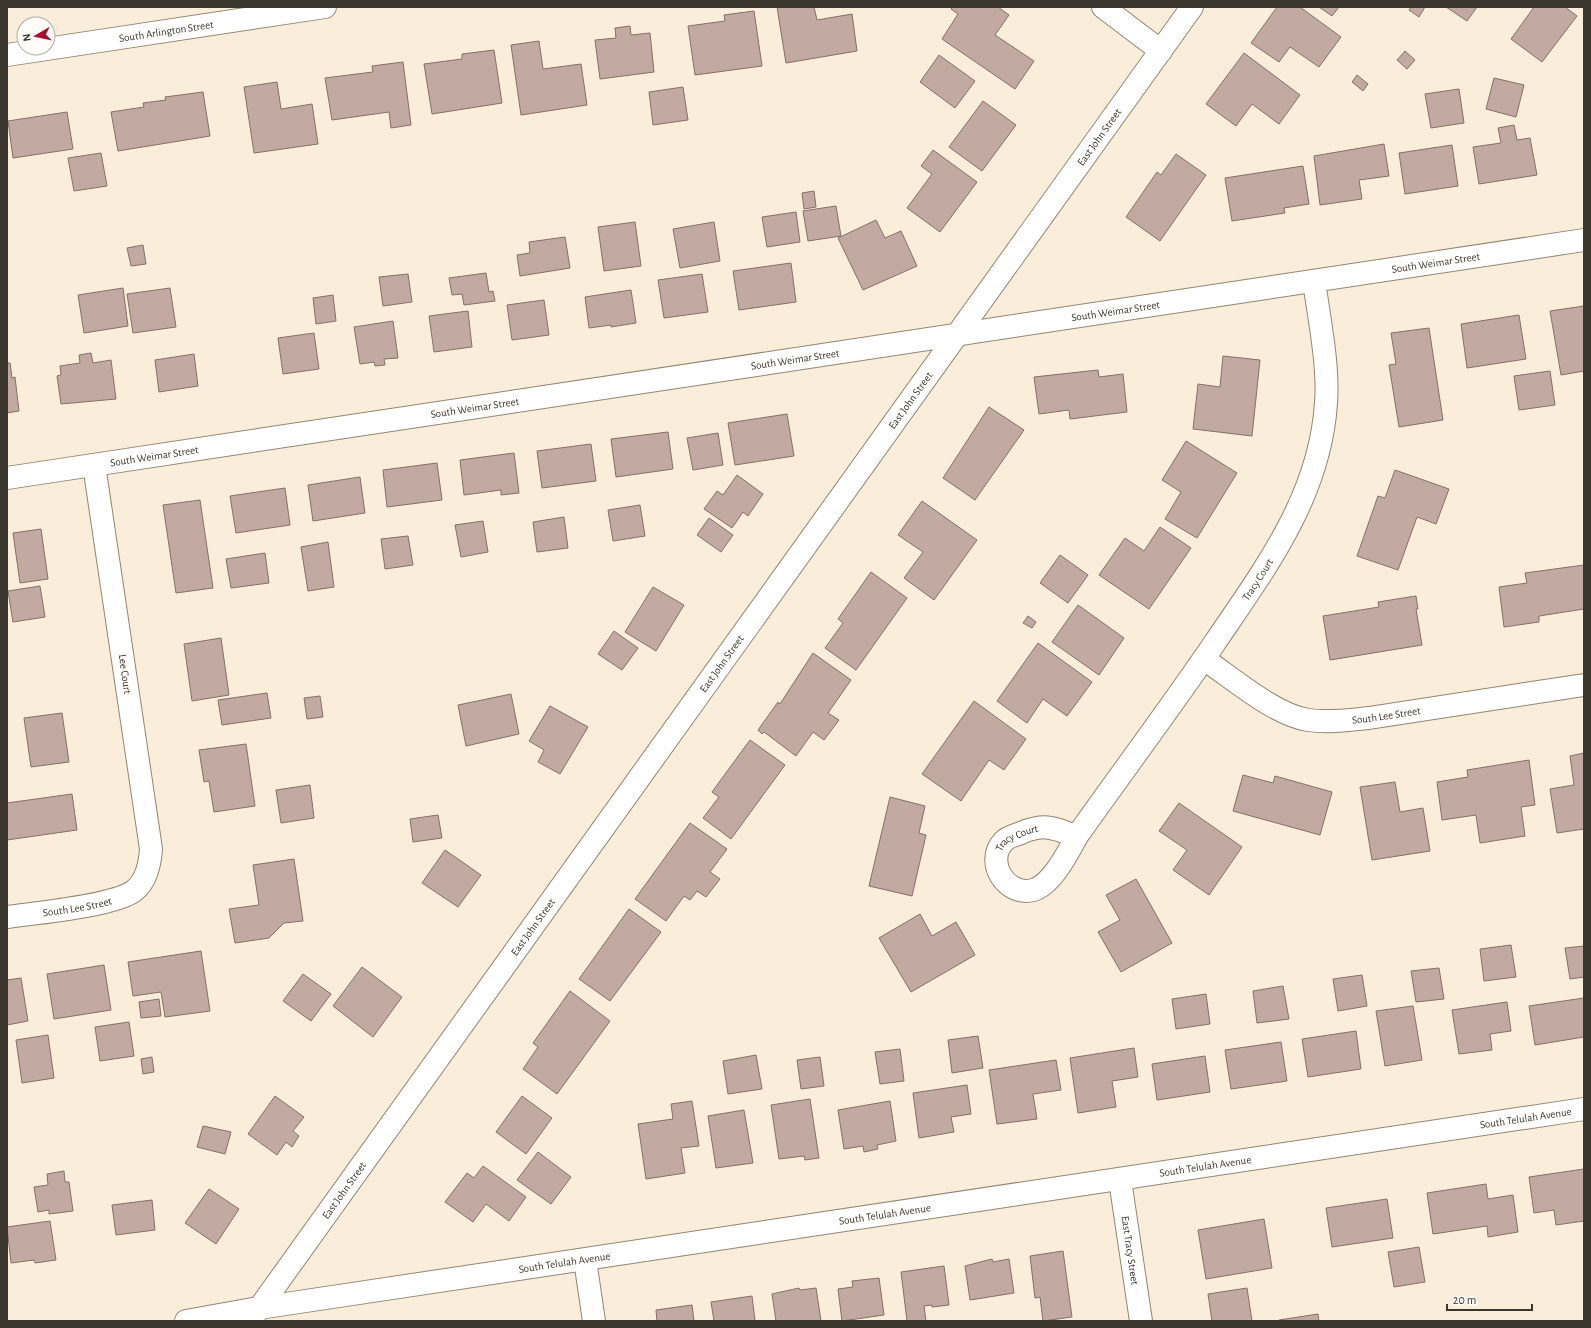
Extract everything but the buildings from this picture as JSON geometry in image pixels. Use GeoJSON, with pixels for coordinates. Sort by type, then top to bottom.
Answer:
{"type":"FeatureCollection","features":[{"type":"Feature","properties":{"kind":"street","name":"South Arlington Street"},"geometry":{"type":"LineString","coordinates":[[7,55],[325,7]]}},
{"type":"Feature","properties":{"kind":"street"},"geometry":{"type":"LineString","coordinates":[[1103,7],[1161,51]]}},
{"type":"Feature","properties":{"kind":"street","name":"East John Street"},"geometry":{"type":"LineString","coordinates":[[255,1315],[1192,7]]}},
{"type":"Feature","properties":{"kind":"street","name":"South Weimar Street"},"geometry":{"type":"LineString","coordinates":[[7,478],[1584,240]]}},
{"type":"Feature","properties":{"kind":"street","name":"Tracy Court"},"geometry":{"type":"LineString","coordinates":[[1076,836],[1204,659],[1275,553],[1295,518],[1310,481],[1320,439],[1326,403],[1324,364],[1314,281]]}},
{"type":"Feature","properties":{"kind":"street","name":"Lee Court"},"geometry":{"type":"LineString","coordinates":[[94,464],[151,848],[147,871],[141,882]]}},
{"type":"Feature","properties":{"kind":"street","name":"South Lee Street"},"geometry":{"type":"LineString","coordinates":[[1204,659],[1279,710],[1307,720],[1336,721],[1369,718],[1584,685]]}},
{"type":"Feature","properties":{"kind":"street","name":"South Lee Street"},"geometry":{"type":"LineString","coordinates":[[7,917],[104,902],[123,896],[134,890],[141,882]]}},
{"type":"Feature","properties":{"kind":"street","name":"South Telulah Avenue"},"geometry":{"type":"LineString","coordinates":[[186,1321],[255,1315],[584,1260],[1584,1109]]}},
{"type":"Feature","properties":{"kind":"street","name":"East Tracy Street"},"geometry":{"type":"LineString","coordinates":[[1120,1180],[1141,1321]]}},
{"type":"Feature","properties":{"kind":"street"},"geometry":{"type":"LineString","coordinates":[[584,1260],[594,1321]]}}]}
